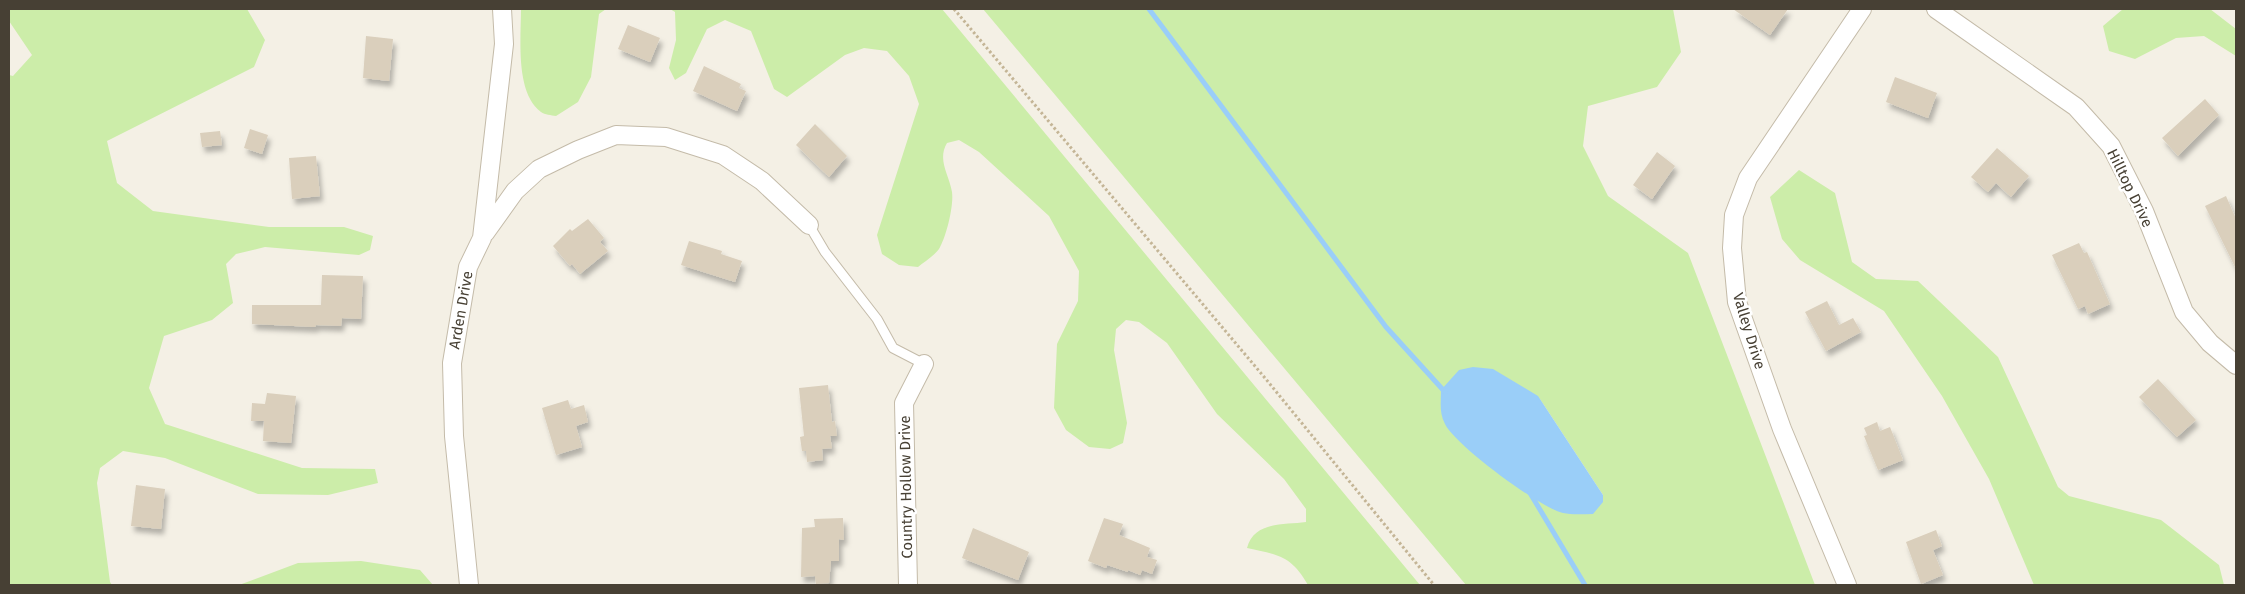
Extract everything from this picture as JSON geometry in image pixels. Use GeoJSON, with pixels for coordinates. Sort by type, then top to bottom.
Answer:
{"type":"FeatureCollection","features":[{"type":"Feature","properties":{"kind":"street","name":"Arden Drive"},"geometry":{"type":"LineString","coordinates":[[469,585],[454,436],[452,363],[468,267],[482,238],[504,44],[502,9]]}},
{"type":"Feature","properties":{"kind":"street","name":"Valley Drive"},"geometry":{"type":"LineString","coordinates":[[1846,585],[1782,429],[1737,302],[1732,248],[1734,215],[1748,178],[1862,9]]}},
{"type":"Feature","properties":{"kind":"street","name":"Hilltop Drive"},"geometry":{"type":"LineString","coordinates":[[1936,9],[2076,107],[2111,146],[2144,211],[2184,312],[2210,343],[2236,365]]}},
{"type":"Feature","properties":{"kind":"street"},"geometry":{"type":"LineString","coordinates":[[482,238],[515,191],[539,169],[578,150],[616,135],[666,137],[723,155],[762,181],[809,225]]}},
{"type":"Feature","properties":{"kind":"street","name":"Country Hollow Drive"},"geometry":{"type":"LineString","coordinates":[[908,585],[904,403],[924,364]]}},
{"type":"Feature","properties":{"kind":"lane"},"geometry":{"type":"LineString","coordinates":[[809,225],[825,252],[877,319],[892,348],[924,364]]}},
{"type":"Feature","properties":{"kind":"path"},"geometry":{"type":"LineString","coordinates":[[954,9],[1265,378],[1434,585]]}},
{"type":"Feature","properties":{"kind":"green space"},"geometry":{"type":"Polygon","coordinates":[[[9,9],[247,9],[265,40],[254,67],[107,141],[117,183],[153,211],[269,227],[344,227],[373,236],[370,250],[359,255],[265,247],[236,254],[226,264],[233,303],[212,320],[164,336],[149,388],[165,424],[302,468],[375,469],[378,483],[328,495],[258,494],[165,458],[123,451],[100,468],[97,483],[110,582],[112,585],[9,585],[9,75],[13,76],[32,55],[9,21],[9,9]]]}},
{"type":"Feature","properties":{"kind":"green space"},"geometry":{"type":"Polygon","coordinates":[[[521,9],[606,9],[599,14],[591,77],[578,102],[556,116],[541,112],[527,92],[521,64],[521,9]]]}},
{"type":"Feature","properties":{"kind":"green space"},"geometry":{"type":"Polygon","coordinates":[[[670,9],[942,9],[1420,585],[1308,585],[1296,568],[1283,558],[1247,548],[1256,533],[1263,529],[1280,524],[1306,522],[1306,509],[1284,479],[1217,414],[1167,343],[1139,322],[1126,320],[1116,329],[1114,350],[1127,423],[1123,443],[1110,449],[1089,447],[1066,430],[1054,408],[1057,344],[1078,301],[1079,271],[1049,216],[979,152],[959,140],[947,143],[944,149],[943,161],[951,185],[952,205],[947,230],[937,252],[918,267],[899,265],[882,254],[877,235],[919,104],[909,76],[887,51],[864,48],[845,55],[787,97],[774,89],[751,31],[725,20],[707,29],[686,73],[675,80],[669,68],[676,40],[675,12],[670,9]]]}},
{"type":"Feature","properties":{"kind":"green space"},"geometry":{"type":"Polygon","coordinates":[[[983,9],[1673,9],[1681,52],[1657,87],[1588,106],[1583,146],[1608,196],[1688,253],[1815,585],[1466,585],[983,9]],[[1538,396],[1603,502],[1603,495],[1538,396]]]}},
{"type":"Feature","properties":{"kind":"green space"},"geometry":{"type":"Polygon","coordinates":[[[2123,9],[2210,9],[2236,29],[2236,56],[2204,36],[2176,38],[2135,59],[2109,51],[2103,26],[2123,9]]]}},
{"type":"Feature","properties":{"kind":"green space"},"geometry":{"type":"Polygon","coordinates":[[[1799,170],[1835,193],[1852,262],[1876,279],[1918,281],[1998,357],[2058,487],[2069,496],[2161,520],[2219,565],[2224,585],[2034,585],[1989,479],[1942,396],[1884,311],[1800,260],[1782,239],[1770,197],[1799,170]]]}},
{"type":"Feature","properties":{"kind":"green space"},"geometry":{"type":"Polygon","coordinates":[[[361,561],[420,570],[433,585],[239,585],[298,563],[361,561]]]}},
{"type":"Feature","properties":{"kind":"water"},"geometry":{"type":"Polygon","coordinates":[[[1473,367],[1493,369],[1538,396],[1603,495],[1603,502],[1593,514],[1563,513],[1536,500],[1481,460],[1452,434],[1442,416],[1441,390],[1459,370],[1473,367]]]}},
{"type":"Feature","properties":{"kind":"building"},"geometry":{"type":"Polygon","coordinates":[[[1733,9],[1788,9],[1770,35],[1733,9]]]}},
{"type":"Feature","properties":{"kind":"building"},"geometry":{"type":"Polygon","coordinates":[[[628,25],[660,38],[650,62],[618,49],[628,25]]]}},
{"type":"Feature","properties":{"kind":"building"},"geometry":{"type":"Polygon","coordinates":[[[366,36],[393,39],[389,81],[363,78],[366,36]]]}},
{"type":"Feature","properties":{"kind":"building"},"geometry":{"type":"Polygon","coordinates":[[[704,66],[741,84],[739,88],[746,91],[737,111],[693,91],[704,66]]]}},
{"type":"Feature","properties":{"kind":"building"},"geometry":{"type":"Polygon","coordinates":[[[1895,77],[1937,93],[1928,118],[1886,102],[1895,77]]]}},
{"type":"Feature","properties":{"kind":"building"},"geometry":{"type":"Polygon","coordinates":[[[2205,99],[2219,115],[2178,156],[2162,138],[2205,99]]]}},
{"type":"Feature","properties":{"kind":"building"},"geometry":{"type":"Polygon","coordinates":[[[815,124],[847,156],[829,177],[796,145],[815,124]]]}},
{"type":"Feature","properties":{"kind":"building"},"geometry":{"type":"Polygon","coordinates":[[[250,129],[268,135],[262,154],[244,148],[250,129]]]}},
{"type":"Feature","properties":{"kind":"building"},"geometry":{"type":"Polygon","coordinates":[[[220,131],[222,145],[202,147],[200,133],[220,131]]]}},
{"type":"Feature","properties":{"kind":"building"},"geometry":{"type":"Polygon","coordinates":[[[1997,148],[2029,176],[2011,197],[1996,183],[1988,192],[1971,177],[1997,148]]]}},
{"type":"Feature","properties":{"kind":"building"},"geometry":{"type":"Polygon","coordinates":[[[1657,152],[1675,166],[1652,199],[1633,185],[1657,152]]]}},
{"type":"Feature","properties":{"kind":"building"},"geometry":{"type":"Polygon","coordinates":[[[316,156],[320,196],[292,199],[289,158],[316,156]]]}},
{"type":"Feature","properties":{"kind":"building"},"geometry":{"type":"Polygon","coordinates":[[[2226,196],[2236,219],[2236,269],[2205,206],[2226,196]]]}},
{"type":"Feature","properties":{"kind":"building"},"geometry":{"type":"Polygon","coordinates":[[[588,219],[604,238],[600,242],[608,251],[580,274],[572,264],[570,266],[553,246],[570,229],[572,231],[588,219]]]}},
{"type":"Feature","properties":{"kind":"building"},"geometry":{"type":"Polygon","coordinates":[[[689,241],[722,251],[721,254],[742,261],[735,282],[681,265],[689,241]]]}},
{"type":"Feature","properties":{"kind":"building"},"geometry":{"type":"Polygon","coordinates":[[[2079,243],[2084,253],[2087,252],[2110,304],[2088,314],[2085,306],[2078,309],[2052,255],[2079,243]]]}},
{"type":"Feature","properties":{"kind":"building"},"geometry":{"type":"Polygon","coordinates":[[[322,275],[363,276],[361,319],[342,318],[341,326],[316,325],[315,327],[252,324],[252,305],[321,305],[322,275]]]}},
{"type":"Feature","properties":{"kind":"building"},"geometry":{"type":"Polygon","coordinates":[[[1827,301],[1839,325],[1853,318],[1861,332],[1826,351],[1805,312],[1827,301]]]}},
{"type":"Feature","properties":{"kind":"building"},"geometry":{"type":"Polygon","coordinates":[[[2158,379],[2196,420],[2177,437],[2139,397],[2158,379]]]}},
{"type":"Feature","properties":{"kind":"building"},"geometry":{"type":"Polygon","coordinates":[[[828,385],[832,422],[835,421],[837,436],[830,436],[832,448],[822,449],[823,460],[807,462],[806,451],[802,451],[800,437],[804,436],[799,388],[828,385]]]}},
{"type":"Feature","properties":{"kind":"building"},"geometry":{"type":"Polygon","coordinates":[[[267,393],[296,396],[291,443],[263,441],[264,421],[251,421],[252,403],[265,404],[267,393]]]}},
{"type":"Feature","properties":{"kind":"building"},"geometry":{"type":"Polygon","coordinates":[[[568,400],[571,409],[584,405],[588,422],[576,426],[582,447],[556,455],[542,408],[568,400]]]}},
{"type":"Feature","properties":{"kind":"building"},"geometry":{"type":"Polygon","coordinates":[[[1877,422],[1880,431],[1890,427],[1903,460],[1878,470],[1864,436],[1867,435],[1864,428],[1877,422]]]}},
{"type":"Feature","properties":{"kind":"building"},"geometry":{"type":"Polygon","coordinates":[[[136,485],[165,489],[161,529],[131,526],[136,485]]]}},
{"type":"Feature","properties":{"kind":"building"},"geometry":{"type":"Polygon","coordinates":[[[843,518],[844,540],[839,539],[839,561],[831,561],[829,583],[816,584],[815,576],[801,577],[802,528],[815,527],[814,519],[843,518]]]}},
{"type":"Feature","properties":{"kind":"building"},"geometry":{"type":"Polygon","coordinates":[[[1104,518],[1123,524],[1119,535],[1150,548],[1147,557],[1157,560],[1152,574],[1142,570],[1140,575],[1107,565],[1106,568],[1088,561],[1104,518]]]}},
{"type":"Feature","properties":{"kind":"building"},"geometry":{"type":"Polygon","coordinates":[[[973,528],[1029,552],[1018,580],[962,558],[973,528]]]}},
{"type":"Feature","properties":{"kind":"building"},"geometry":{"type":"Polygon","coordinates":[[[1936,530],[1942,546],[1933,550],[1943,575],[1921,584],[1906,542],[1936,530]]]}},
{"type":"Feature","properties":{"kind":"waterway"},"geometry":{"type":"LineString","coordinates":[[1149,9],[1386,327],[1445,392]]}},
{"type":"Feature","properties":{"kind":"waterway"},"geometry":{"type":"LineString","coordinates":[[1530,493],[1585,585]]}}]}
